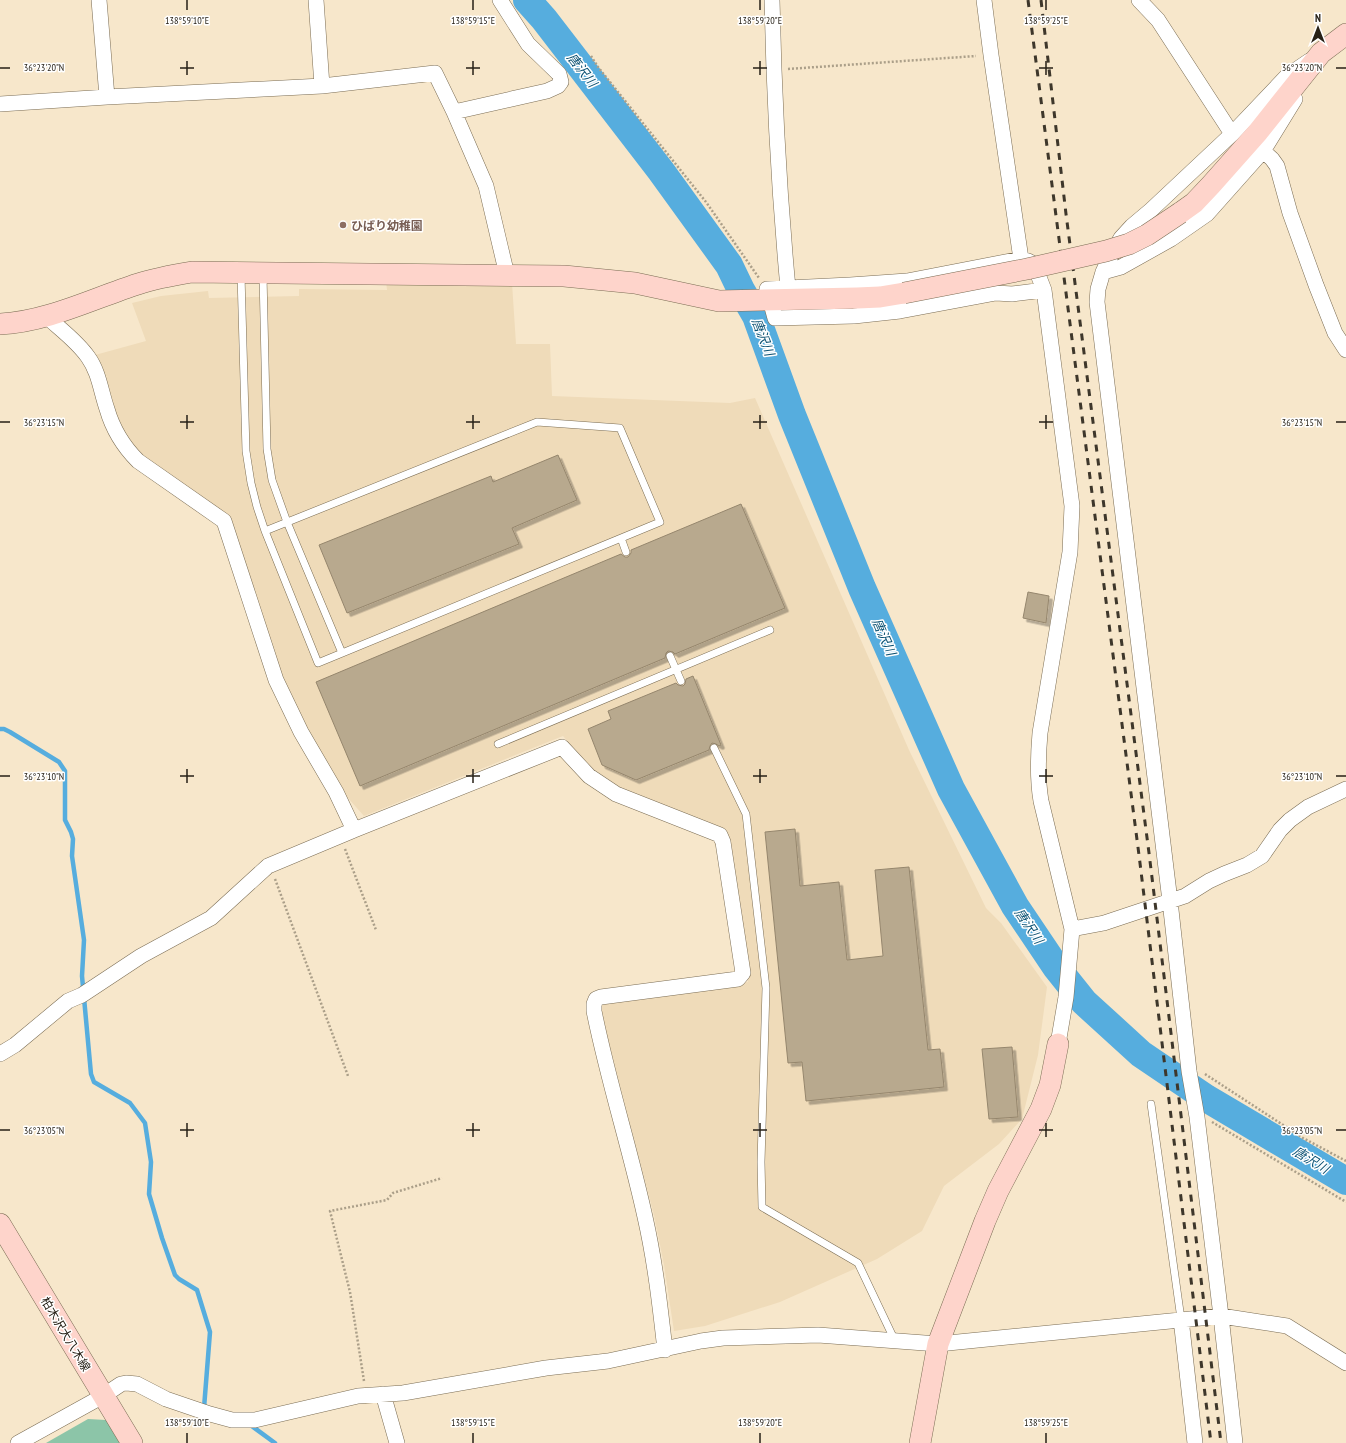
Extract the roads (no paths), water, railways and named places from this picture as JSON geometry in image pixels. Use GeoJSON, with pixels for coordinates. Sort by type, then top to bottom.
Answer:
{"type":"FeatureCollection","features":[{"type":"Feature","properties":{"kind":"street"},"geometry":{"type":"LineString","coordinates":[[98,0],[107,97]]}},
{"type":"Feature","properties":{"kind":"street"},"geometry":{"type":"LineString","coordinates":[[320,0],[316,0],[322,86]]}},
{"type":"Feature","properties":{"kind":"street"},"geometry":{"type":"LineString","coordinates":[[454,112],[547,91],[558,86],[561,82],[559,74],[528,44],[500,0]]}},
{"type":"Feature","properties":{"kind":"street"},"geometry":{"type":"LineString","coordinates":[[772,0],[781,217],[788,288]]}},
{"type":"Feature","properties":{"kind":"street"},"geometry":{"type":"LineString","coordinates":[[984,0],[1020,259]]}},
{"type":"Feature","properties":{"kind":"street"},"geometry":{"type":"LineString","coordinates":[[1139,0],[1158,20],[1232,134]]}},
{"type":"Feature","properties":{"kind":"street"},"geometry":{"type":"LineString","coordinates":[[1235,1443],[1221,1316],[1196,1112],[1189,1073],[1170,901],[1097,302],[1098,289],[1108,261],[1121,238],[1132,226],[1232,134],[1287,76],[1322,53],[1346,34]]}},
{"type":"Feature","properties":{"kind":"street"},"geometry":{"type":"LineString","coordinates":[[1103,272],[1121,266],[1171,240],[1207,214],[1263,151],[1322,53]]}},
{"type":"Feature","properties":{"kind":"street"},"geometry":{"type":"LineString","coordinates":[[0,324],[14,323],[46,316],[140,283],[192,272],[564,276],[635,283],[719,301],[736,301],[766,297],[880,297],[1027,269],[1106,251],[1129,244],[1147,235],[1180,214],[1211,185],[1253,138],[1322,53]]}},
{"type":"Feature","properties":{"kind":"street"},"geometry":{"type":"LineString","coordinates":[[0,104],[322,86],[435,73],[454,112],[486,186],[507,275]]}},
{"type":"Feature","properties":{"kind":"street"},"geometry":{"type":"LineString","coordinates":[[1263,151],[1272,159],[1276,166],[1290,213],[1316,285],[1335,333],[1346,350]]}},
{"type":"Feature","properties":{"kind":"street"},"geometry":{"type":"LineString","coordinates":[[1151,210],[1171,240]]}},
{"type":"Feature","properties":{"kind":"street"},"geometry":{"type":"LineString","coordinates":[[766,297],[788,288],[907,281],[1020,259],[1034,264],[1044,290],[1072,506],[1070,552],[1040,733],[1038,780],[1040,801],[1072,929],[1066,998],[1050,1085],[1041,1109],[998,1190],[938,1344],[920,1443]]}},
{"type":"Feature","properties":{"kind":"street"},"geometry":{"type":"LineString","coordinates":[[766,297],[775,318],[854,316],[900,311],[996,292],[1012,294],[1044,290]]}},
{"type":"Feature","properties":{"kind":"street"},"geometry":{"type":"LineString","coordinates":[[46,316],[76,343],[88,357],[98,378],[113,427],[128,452],[138,461],[224,521],[276,680],[301,732],[336,792],[354,830]]}},
{"type":"Feature","properties":{"kind":"street"},"geometry":{"type":"LineString","coordinates":[[0,1054],[15,1045],[68,1001],[82,995],[141,956],[211,918],[268,866],[562,747],[589,776],[616,794],[720,835],[723,842],[743,973],[738,979],[601,997],[596,999],[594,1004],[594,1011],[603,1055],[646,1218],[655,1268],[665,1350]]}},
{"type":"Feature","properties":{"kind":"street"},"geometry":{"type":"LineString","coordinates":[[1072,929],[1104,923],[1185,896],[1209,881],[1248,865],[1262,856],[1280,830],[1290,820],[1308,807],[1346,789]]}},
{"type":"Feature","properties":{"kind":"street","name":"柏木沢大八木線"},"geometry":{"type":"LineString","coordinates":[[0,1224],[132,1443]]}},
{"type":"Feature","properties":{"kind":"street"},"geometry":{"type":"LineString","coordinates":[[18,1443],[103,1396],[121,1384],[137,1384],[166,1399],[232,1420],[255,1420],[366,1395],[404,1393],[523,1372],[608,1361],[665,1350],[701,1341],[723,1338],[818,1335],[938,1344],[1221,1316],[1288,1326],[1346,1362]]}},
{"type":"Feature","properties":{"kind":"street"},"geometry":{"type":"LineString","coordinates":[[1181,1319],[1195,1443]]}},
{"type":"Feature","properties":{"kind":"street"},"geometry":{"type":"LineString","coordinates":[[383,1394],[397,1443]]}},
{"type":"Feature","properties":{"kind":"lane"},"geometry":{"type":"LineString","coordinates":[[241,273],[246,451],[251,483],[265,531],[318,664],[342,652],[660,522],[620,428],[537,422],[265,531]]}},
{"type":"Feature","properties":{"kind":"lane"},"geometry":{"type":"LineString","coordinates":[[263,273],[267,448],[272,480],[287,522],[342,652]]}},
{"type":"Feature","properties":{"kind":"lane"},"geometry":{"type":"LineString","coordinates":[[621,538],[626,552]]}},
{"type":"Feature","properties":{"kind":"lane"},"geometry":{"type":"LineString","coordinates":[[498,744],[770,630]]}},
{"type":"Feature","properties":{"kind":"lane"},"geometry":{"type":"LineString","coordinates":[[670,656],[681,681]]}},
{"type":"Feature","properties":{"kind":"lane"},"geometry":{"type":"LineString","coordinates":[[714,748],[746,814],[766,988],[761,1162],[762,1207],[858,1263],[895,1341]]}},
{"type":"Feature","properties":{"kind":"lane"},"geometry":{"type":"LineString","coordinates":[[1151,1104],[1181,1319]]}},
{"type":"Feature","properties":{"kind":"waterway","name":"唐沢川"},"geometry":{"type":"LineString","coordinates":[[527,0],[544,19],[661,171],[729,265],[756,316],[792,415],[862,588],[951,789],[1015,906],[1056,967],[1084,1002],[1141,1054],[1206,1098],[1346,1181]]}},
{"type":"Feature","properties":{"kind":"waterway"},"geometry":{"type":"LineString","coordinates":[[0,729],[10,732],[59,762],[65,771],[65,820],[73,839],[72,856],[84,940],[82,976],[91,1074],[94,1082],[130,1103],[145,1123],[151,1162],[149,1194],[162,1238],[175,1275],[197,1290],[210,1332],[205,1408]]}},
{"type":"Feature","properties":{"kind":"waterway"},"geometry":{"type":"LineString","coordinates":[[249,1424],[275,1443]]}},
{"type":"Feature","properties":{"kind":"railway"},"geometry":{"type":"LineString","coordinates":[[1028,0],[1139,855],[1211,1443]]}},
{"type":"Feature","properties":{"kind":"railway"},"geometry":{"type":"LineString","coordinates":[[1041,0],[1066,214],[1149,853],[1221,1443]]}},
{"type":"Feature","properties":{"kind":"place","name":"ひばり幼稚園"},"geometry":{"type":"Point","coordinates":[343,225]}}]}
